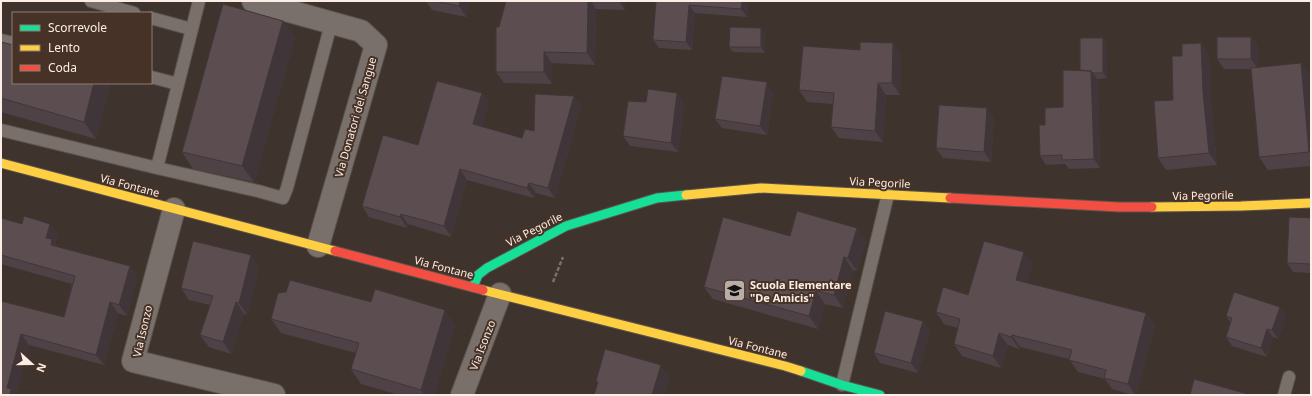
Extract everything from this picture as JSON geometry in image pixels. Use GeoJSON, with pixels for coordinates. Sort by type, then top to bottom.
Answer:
{"type":"FeatureCollection","features":[{"type":"Feature","properties":{"kind":"street","name":"Via Donatori del Sangue"},"geometry":{"type":"LineString","coordinates":[[253,1],[361,32],[376,45],[318,246]]}},
{"type":"Feature","properties":{"kind":"street","name":"Via Fontane"},"geometry":{"type":"LineString","coordinates":[[1,163],[500,294],[785,366],[842,385],[880,395]]}},
{"type":"Feature","properties":{"kind":"street","name":"Via Pegorile"},"geometry":{"type":"LineString","coordinates":[[473,287],[478,275],[487,268],[566,226],[657,198],[761,188],[1119,207],[1241,206],[1311,203]]}},
{"type":"Feature","properties":{"kind":"street","name":"Via Isonzo"},"geometry":{"type":"LineString","coordinates":[[174,209],[133,361],[274,395]]}},
{"type":"Feature","properties":{"kind":"street","name":"Via Isonzo"},"geometry":{"type":"LineString","coordinates":[[462,395],[500,294]]}},
{"type":"Feature","properties":{"kind":"lane"},"geometry":{"type":"LineString","coordinates":[[92,1],[130,12]]}},
{"type":"Feature","properties":{"kind":"lane"},"geometry":{"type":"LineString","coordinates":[[157,168],[199,1]]}},
{"type":"Feature","properties":{"kind":"lane"},"geometry":{"type":"LineString","coordinates":[[152,18],[191,29]]}},
{"type":"Feature","properties":{"kind":"lane"},"geometry":{"type":"LineString","coordinates":[[1,130],[283,198],[331,24]]}},
{"type":"Feature","properties":{"kind":"lane"},"geometry":{"type":"LineString","coordinates":[[1,40],[12,43]]}},
{"type":"Feature","properties":{"kind":"lane"},"geometry":{"type":"LineString","coordinates":[[152,77],[178,84]]}},
{"type":"Feature","properties":{"kind":"lane"},"geometry":{"type":"LineString","coordinates":[[842,385],[888,194]]}},
{"type":"Feature","properties":{"kind":"lane"},"geometry":{"type":"LineString","coordinates":[[1284,395],[1289,377]]}},
{"type":"Feature","properties":{"kind":"building"},"geometry":{"type":"Polygon","coordinates":[[[434,1],[460,1],[459,6],[434,1]]]}},
{"type":"Feature","properties":{"kind":"building"},"geometry":{"type":"Polygon","coordinates":[[[506,1],[588,1],[587,53],[544,52],[544,72],[496,72],[496,27],[499,27],[506,1]]]}},
{"type":"Feature","properties":{"kind":"building"},"geometry":{"type":"Polygon","coordinates":[[[656,1],[742,1],[741,9],[689,5],[686,42],[653,40],[656,1]]]}},
{"type":"Feature","properties":{"kind":"building"},"geometry":{"type":"Polygon","coordinates":[[[223,4],[283,21],[242,166],[182,152],[223,4]]]}},
{"type":"Feature","properties":{"kind":"building"},"geometry":{"type":"Polygon","coordinates":[[[730,27],[761,28],[761,47],[729,47],[730,27]]]}},
{"type":"Feature","properties":{"kind":"building"},"geometry":{"type":"Polygon","coordinates":[[[1217,37],[1251,37],[1251,59],[1217,59],[1217,37]]]}},
{"type":"Feature","properties":{"kind":"building"},"geometry":{"type":"Polygon","coordinates":[[[1080,38],[1103,38],[1103,73],[1093,73],[1091,71],[1080,70],[1080,38]]]}},
{"type":"Feature","properties":{"kind":"building"},"geometry":{"type":"Polygon","coordinates":[[[1,42],[12,45],[12,84],[94,84],[84,122],[1,98],[1,42]]]}},
{"type":"Feature","properties":{"kind":"building"},"geometry":{"type":"Polygon","coordinates":[[[860,42],[893,43],[892,83],[878,83],[875,131],[831,127],[834,93],[799,90],[803,46],[860,50],[860,42]]]}},
{"type":"Feature","properties":{"kind":"building"},"geometry":{"type":"Polygon","coordinates":[[[1201,43],[1203,92],[1209,153],[1158,158],[1154,101],[1173,100],[1172,56],[1182,56],[1182,44],[1201,43]]]}},
{"type":"Feature","properties":{"kind":"building"},"geometry":{"type":"Polygon","coordinates":[[[1301,63],[1309,152],[1259,157],[1251,68],[1301,63]]]}},
{"type":"Feature","properties":{"kind":"building"},"geometry":{"type":"Polygon","coordinates":[[[1063,70],[1091,71],[1094,159],[1062,160],[1062,155],[1040,156],[1039,125],[1045,125],[1045,108],[1063,107],[1063,70]]]}},
{"type":"Feature","properties":{"kind":"building"},"geometry":{"type":"Polygon","coordinates":[[[722,76],[767,82],[760,126],[715,119],[722,76]]]}},
{"type":"Feature","properties":{"kind":"building"},"geometry":{"type":"Polygon","coordinates":[[[437,81],[482,93],[473,124],[522,138],[525,129],[534,131],[535,94],[574,96],[548,188],[529,183],[527,188],[460,169],[444,226],[401,214],[400,217],[362,206],[383,135],[418,145],[437,81]]]}},
{"type":"Feature","properties":{"kind":"building"},"geometry":{"type":"Polygon","coordinates":[[[648,89],[677,93],[671,143],[623,136],[628,101],[646,102],[648,89]]]}},
{"type":"Feature","properties":{"kind":"building"},"geometry":{"type":"Polygon","coordinates":[[[939,105],[987,108],[984,152],[936,148],[939,105]]]}},
{"type":"Feature","properties":{"kind":"building"},"geometry":{"type":"Polygon","coordinates":[[[797,211],[857,228],[848,258],[844,257],[834,295],[816,291],[809,316],[704,287],[723,217],[790,236],[797,211]]]}},
{"type":"Feature","properties":{"kind":"building"},"geometry":{"type":"Polygon","coordinates":[[[24,216],[50,224],[46,238],[52,239],[51,245],[130,266],[119,305],[110,302],[96,355],[21,334],[7,388],[11,389],[10,395],[1,395],[1,301],[64,317],[75,276],[1,255],[1,218],[22,224],[24,216]]]}},
{"type":"Feature","properties":{"kind":"building"},"geometry":{"type":"Polygon","coordinates":[[[1289,217],[1311,218],[1311,264],[1287,263],[1289,217]]]}},
{"type":"Feature","properties":{"kind":"building"},"geometry":{"type":"Polygon","coordinates":[[[193,241],[251,255],[239,303],[236,302],[223,342],[200,335],[213,296],[181,288],[193,241]]]}},
{"type":"Feature","properties":{"kind":"building"},"geometry":{"type":"Polygon","coordinates":[[[984,241],[1024,252],[1016,280],[1146,313],[1128,384],[1104,378],[1106,370],[1069,360],[1072,350],[1012,335],[1011,337],[999,333],[993,356],[954,344],[960,319],[936,312],[943,287],[968,295],[984,241]]]}},
{"type":"Feature","properties":{"kind":"building"},"geometry":{"type":"Polygon","coordinates":[[[290,280],[371,302],[375,289],[445,310],[421,390],[351,369],[359,343],[271,319],[278,293],[286,292],[290,280]]]}},
{"type":"Feature","properties":{"kind":"building"},"geometry":{"type":"Polygon","coordinates":[[[1234,292],[1280,307],[1272,330],[1267,329],[1261,348],[1226,337],[1232,318],[1226,316],[1234,292]]]}},
{"type":"Feature","properties":{"kind":"building"},"geometry":{"type":"Polygon","coordinates":[[[885,311],[923,321],[911,363],[874,353],[885,311]]]}},
{"type":"Feature","properties":{"kind":"building"},"geometry":{"type":"Polygon","coordinates":[[[605,349],[661,365],[652,395],[594,395],[598,382],[596,381],[605,349]]]}},
{"type":"Feature","properties":{"kind":"building"},"geometry":{"type":"Polygon","coordinates":[[[1194,379],[1251,395],[1190,395],[1194,379]]]}},
{"type":"Feature","properties":{"kind":"traffic: fast"},"geometry":{"type":"LineString","coordinates":[[473,287],[478,275],[487,268],[566,226],[657,198],[686,195]]}},
{"type":"Feature","properties":{"kind":"traffic: fast"},"geometry":{"type":"LineString","coordinates":[[801,371],[842,385],[880,395]]}},
{"type":"Feature","properties":{"kind":"traffic: slow"},"geometry":{"type":"LineString","coordinates":[[1,163],[335,251]]}},
{"type":"Feature","properties":{"kind":"traffic: slow"},"geometry":{"type":"LineString","coordinates":[[686,195],[761,188],[950,198]]}},
{"type":"Feature","properties":{"kind":"traffic: slow"},"geometry":{"type":"LineString","coordinates":[[1152,207],[1241,206],[1311,203]]}},
{"type":"Feature","properties":{"kind":"traffic: slow"},"geometry":{"type":"LineString","coordinates":[[483,290],[801,371]]}},
{"type":"Feature","properties":{"kind":"traffic: jam"},"geometry":{"type":"LineString","coordinates":[[950,198],[1119,207],[1152,207]]}},
{"type":"Feature","properties":{"kind":"traffic: jam"},"geometry":{"type":"LineString","coordinates":[[335,251],[483,290]]}},
{"type":"Feature","properties":{"kind":"place","name":"Scuola Elementare \"De Amicis\""},"geometry":{"type":"Point","coordinates":[735,290]}}]}
